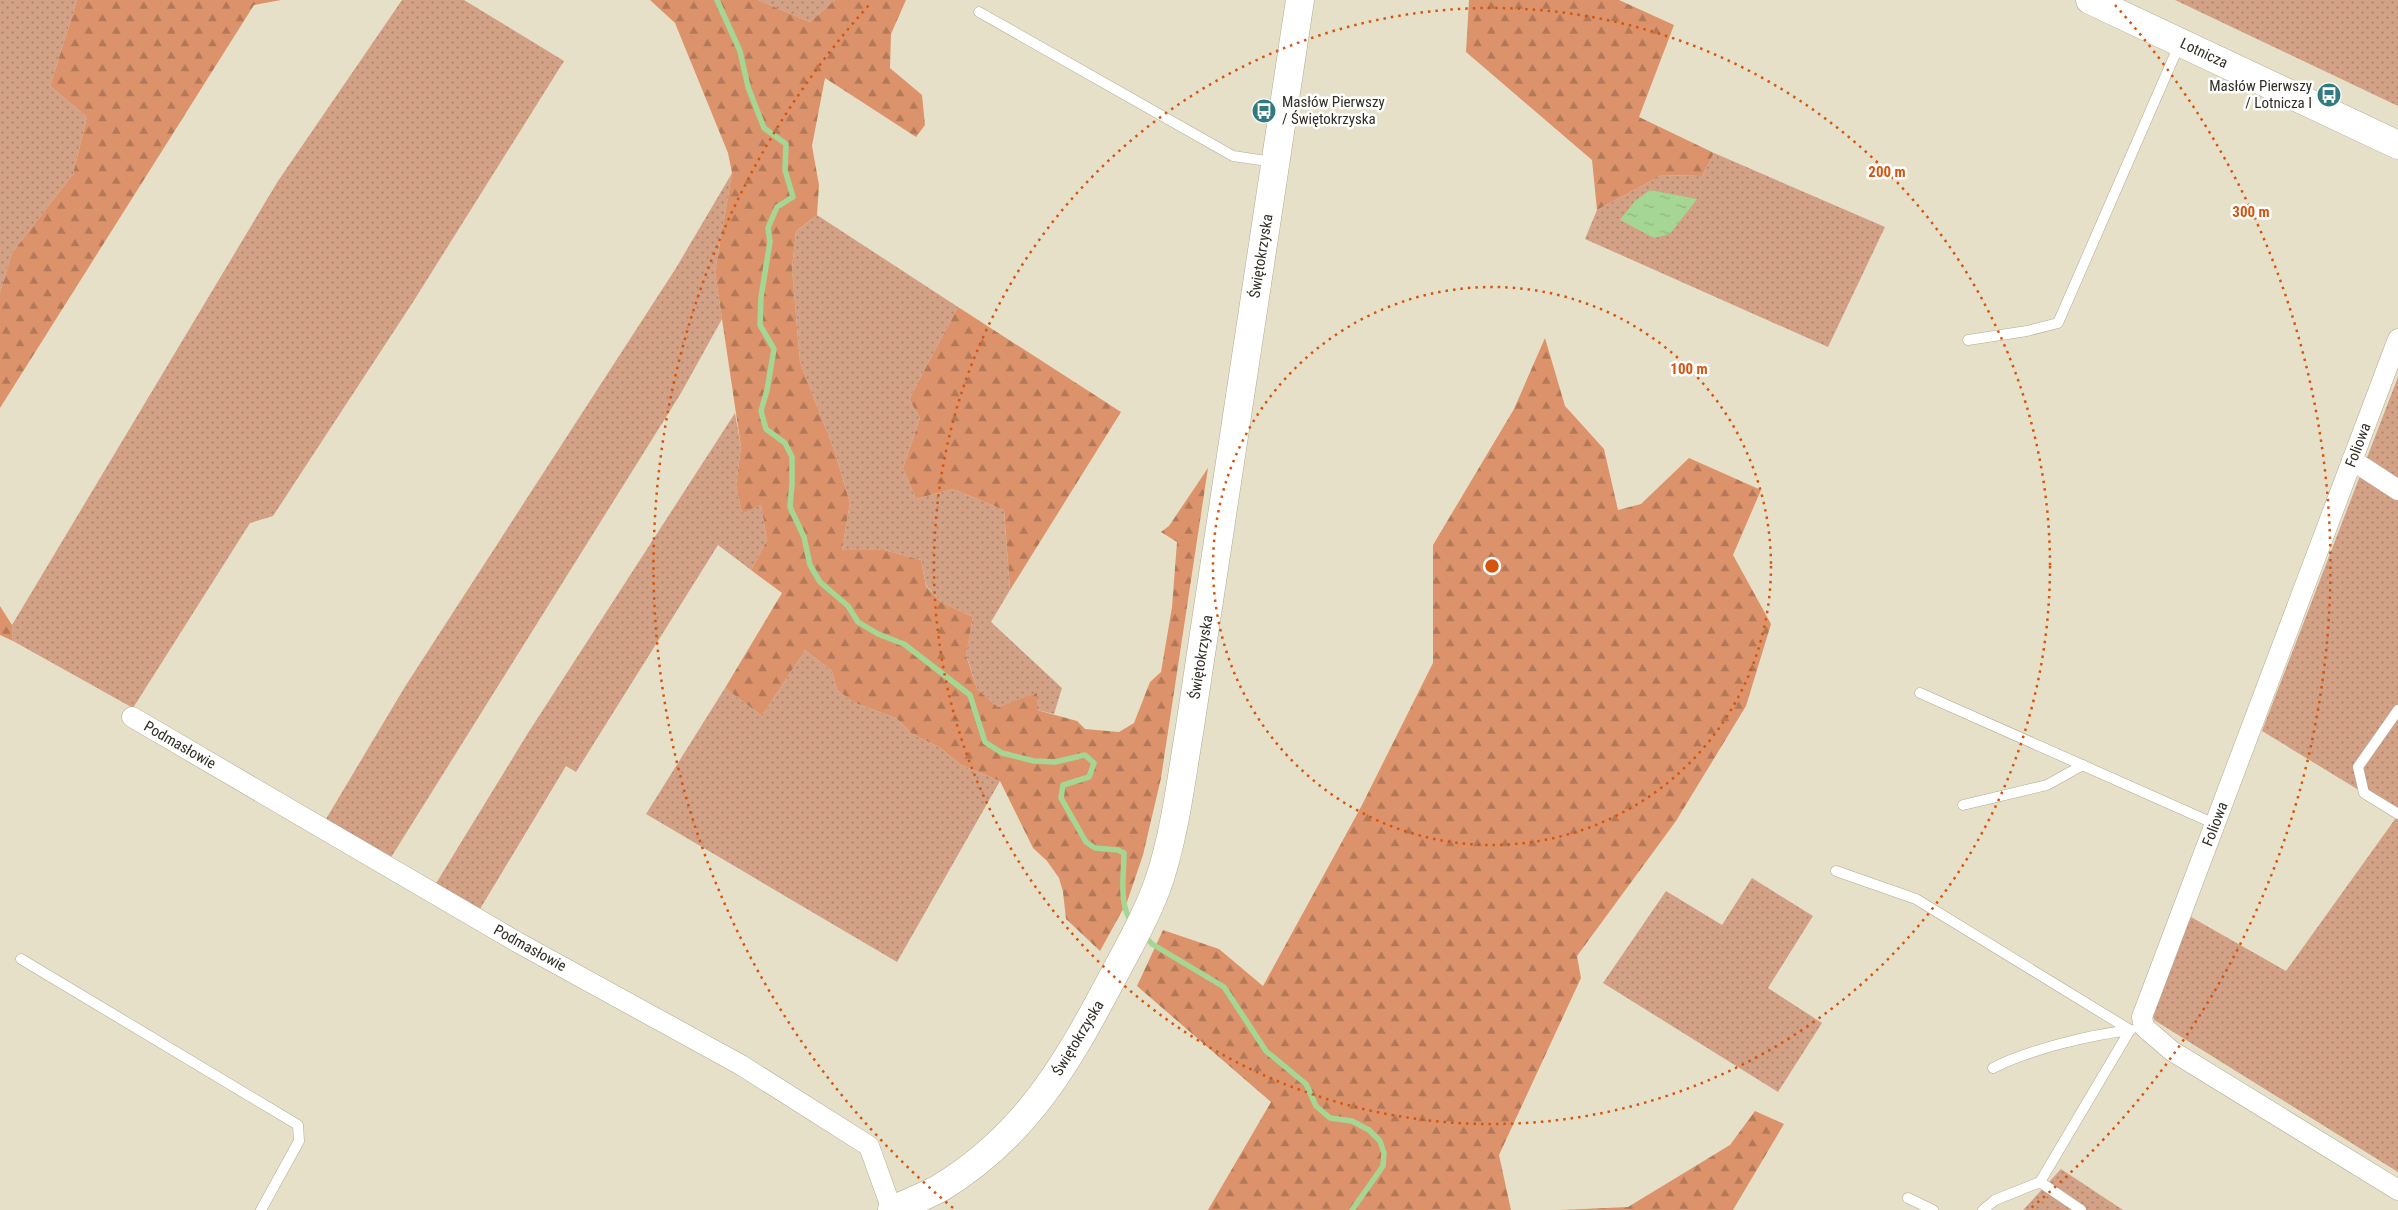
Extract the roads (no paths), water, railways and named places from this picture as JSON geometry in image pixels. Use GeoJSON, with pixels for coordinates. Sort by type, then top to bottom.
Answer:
{"type":"FeatureCollection","features":[{"type":"Feature","properties":{"kind":"street","name":"Świętokrzyska"},"geometry":{"type":"LineString","coordinates":[[892,1210],[939,1188],[974,1165],[1009,1135],[1037,1103],[1087,1025],[1129,947],[1160,878],[1172,831],[1186,752],[1300,0]]}},
{"type":"Feature","properties":{"kind":"street","name":"Lotnicza"},"geometry":{"type":"LineString","coordinates":[[2090,0],[2398,145]]}},
{"type":"Feature","properties":{"kind":"street","name":"Foliowa"},"geometry":{"type":"LineString","coordinates":[[2137,1028],[2398,338]]}},
{"type":"Feature","properties":{"kind":"street"},"geometry":{"type":"LineString","coordinates":[[2352,460],[2398,490]]}},
{"type":"Feature","properties":{"kind":"street","name":"Podmasłowie"},"geometry":{"type":"LineString","coordinates":[[132,717],[517,942],[741,1065],[869,1146],[892,1210]]}},
{"type":"Feature","properties":{"kind":"street"},"geometry":{"type":"LineString","coordinates":[[2137,1028],[2172,1052],[2398,1190]]}},
{"type":"Feature","properties":{"kind":"lane"},"geometry":{"type":"LineString","coordinates":[[978,12],[1232,156],[1275,162]]}},
{"type":"Feature","properties":{"kind":"lane"},"geometry":{"type":"LineString","coordinates":[[1968,340],[2026,331],[2058,323],[2180,42]]}},
{"type":"Feature","properties":{"kind":"lane"},"geometry":{"type":"LineString","coordinates":[[1920,693],[2215,824]]}},
{"type":"Feature","properties":{"kind":"lane"},"geometry":{"type":"LineString","coordinates":[[2398,710],[2358,767],[2364,793],[2398,814]]}},
{"type":"Feature","properties":{"kind":"lane"},"geometry":{"type":"LineString","coordinates":[[1963,805],[2047,785],[2083,765]]}},
{"type":"Feature","properties":{"kind":"lane"},"geometry":{"type":"LineString","coordinates":[[1836,871],[1916,899],[2137,1028]]}},
{"type":"Feature","properties":{"kind":"lane"},"geometry":{"type":"LineString","coordinates":[[21,959],[298,1125],[299,1141],[261,1210]]}},
{"type":"Feature","properties":{"kind":"lane"},"geometry":{"type":"LineString","coordinates":[[1993,1068],[2010,1059],[2112,1032],[2137,1028]]}},
{"type":"Feature","properties":{"kind":"lane"},"geometry":{"type":"LineString","coordinates":[[1983,1210],[1995,1200],[2040,1182],[2137,1028]]}},
{"type":"Feature","properties":{"kind":"lane"},"geometry":{"type":"LineString","coordinates":[[2040,1182],[2081,1210]]}},
{"type":"Feature","properties":{"kind":"lane"},"geometry":{"type":"LineString","coordinates":[[1908,1198],[1933,1210]]}},
{"type":"Feature","properties":{"kind":"water"},"geometry":{"type":"Polygon","coordinates":[[[1650,190],[1697,199],[1670,234],[1654,238],[1620,220],[1635,201],[1650,190]]]}},
{"type":"Feature","properties":{"kind":"waterway"},"geometry":{"type":"LineString","coordinates":[[717,0],[740,51],[748,87],[764,128],[786,144],[785,170],[793,197],[777,207],[768,228],[770,242],[761,297],[760,325],[774,349],[767,390],[761,411],[766,429],[785,443],[792,457],[790,507],[804,537],[810,565],[820,582],[848,606],[858,622],[878,634],[904,644],[970,695],[985,742],[1002,753],[1034,761],[1055,762],[1085,755],[1094,763],[1089,777],[1063,785],[1061,798],[1086,842],[1095,848],[1118,850],[1124,853],[1125,909],[1133,923]]}},
{"type":"Feature","properties":{"kind":"waterway"},"geometry":{"type":"LineString","coordinates":[[1144,935],[1152,944],[1224,987],[1266,1051],[1306,1084],[1316,1106],[1330,1118],[1352,1121],[1369,1130],[1380,1141],[1384,1153],[1383,1166],[1352,1210]]}},
{"type":"Feature","properties":{"kind":"place","name":"Masłów Pierwszy / Lotnicza I"},"geometry":{"type":"Point","coordinates":[2329,95]}},
{"type":"Feature","properties":{"kind":"place","name":"Masłów Pierwszy / Świętokrzyska"},"geometry":{"type":"Point","coordinates":[1264,111]}}]}
